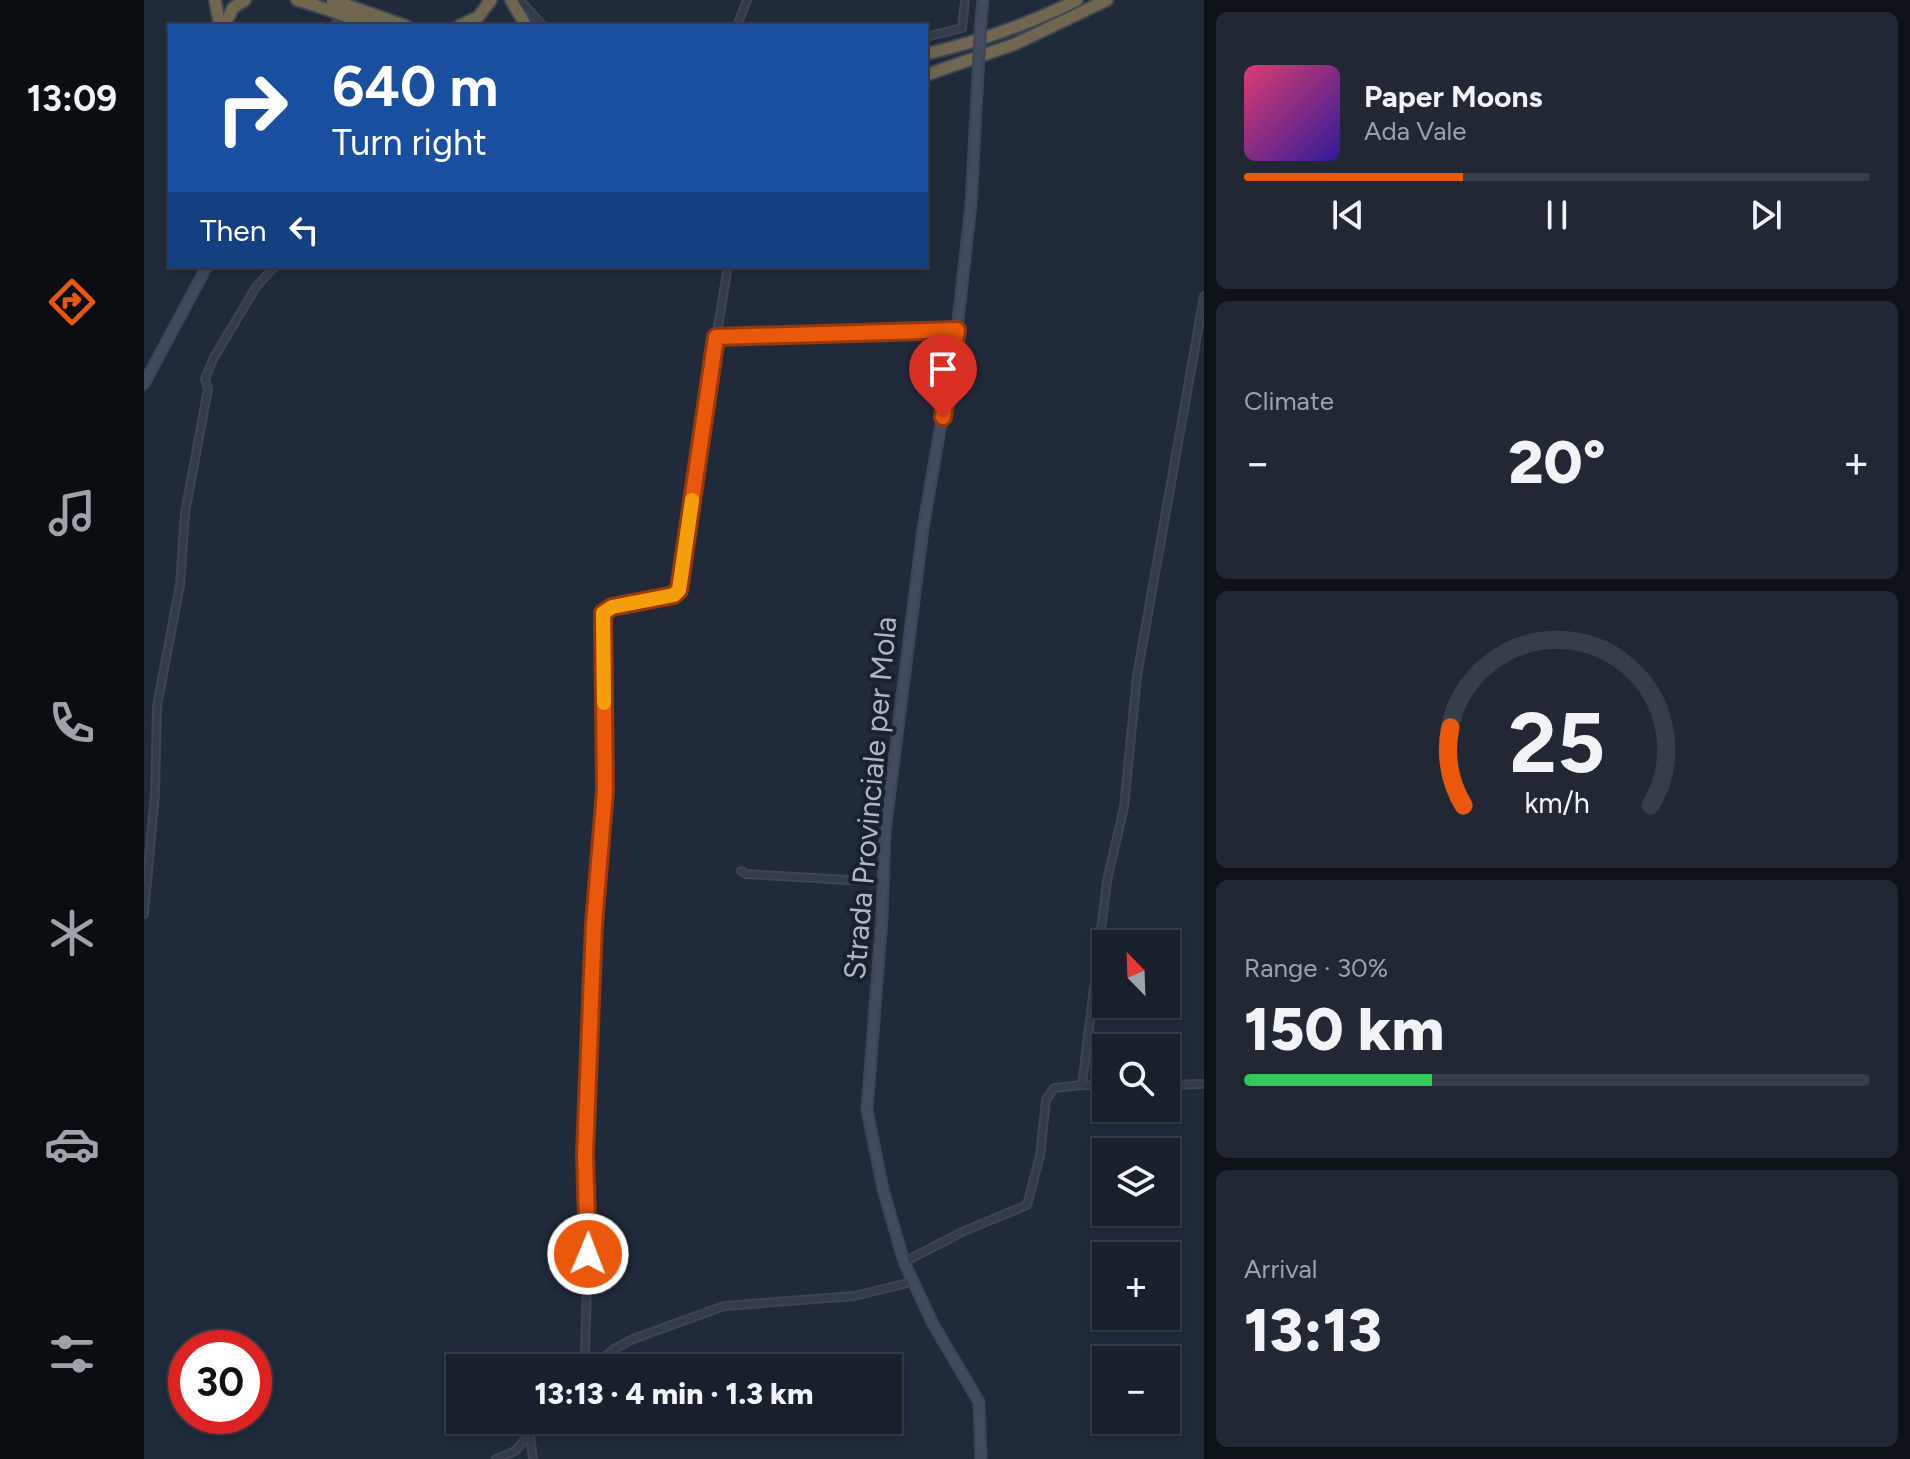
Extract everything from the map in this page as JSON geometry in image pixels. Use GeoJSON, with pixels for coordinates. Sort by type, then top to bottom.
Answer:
{"type":"FeatureCollection","features":[{"type":"Feature","properties":{"kind":"highway"},"geometry":{"type":"LineString","coordinates":[[215,0],[221,24]]}},
{"type":"Feature","properties":{"kind":"highway"},"geometry":{"type":"LineString","coordinates":[[223,24],[233,8],[245,0]]}},
{"type":"Feature","properties":{"kind":"highway"},"geometry":{"type":"LineString","coordinates":[[297,0],[396,24]]}},
{"type":"Feature","properties":{"kind":"highway"},"geometry":{"type":"LineString","coordinates":[[332,0],[375,20]]}},
{"type":"Feature","properties":{"kind":"highway"},"geometry":{"type":"LineString","coordinates":[[463,24],[478,17],[491,0]]}},
{"type":"Feature","properties":{"kind":"highway"},"geometry":{"type":"LineString","coordinates":[[511,0],[525,24]]}},
{"type":"Feature","properties":{"kind":"highway"},"geometry":{"type":"LineString","coordinates":[[928,54],[959,46],[1051,13],[1077,0]]}},
{"type":"Feature","properties":{"kind":"highway"},"geometry":{"type":"LineString","coordinates":[[928,74],[1015,44],[1107,0]]}},
{"type":"Feature","properties":{"kind":"street"},"geometry":{"type":"LineString","coordinates":[[337,24],[350,0]]}},
{"type":"Feature","properties":{"kind":"street"},"geometry":{"type":"LineString","coordinates":[[520,0],[541,24]]}},
{"type":"Feature","properties":{"kind":"street"},"geometry":{"type":"LineString","coordinates":[[738,24],[747,0]]}},
{"type":"Feature","properties":{"kind":"street"},"geometry":{"type":"LineString","coordinates":[[928,36],[962,28],[965,0]]}},
{"type":"Feature","properties":{"kind":"street","name":"Strada Provinciale per Mola"},"geometry":{"type":"LineString","coordinates":[[981,1459],[979,1402],[904,1262],[883,1189],[867,1110],[885,832],[905,651],[957,330],[971,204],[983,0]]}},
{"type":"Feature","properties":{"kind":"street"},"geometry":{"type":"LineString","coordinates":[[144,384],[206,268]]}},
{"type":"Feature","properties":{"kind":"street"},"geometry":{"type":"LineString","coordinates":[[144,914],[155,794],[157,706],[180,585],[185,513],[208,389],[206,371],[256,287],[273,268]]}},
{"type":"Feature","properties":{"kind":"street"},"geometry":{"type":"LineString","coordinates":[[585,1354],[589,1210],[585,1154],[595,908],[605,791],[603,613],[612,607],[674,595],[679,590],[728,268]]}},
{"type":"Feature","properties":{"kind":"street"},"geometry":{"type":"LineString","coordinates":[[1082,1085],[1107,881],[1124,807],[1137,676],[1204,296]]}},
{"type":"Feature","properties":{"kind":"street"},"geometry":{"type":"LineString","coordinates":[[716,337],[957,330]]}},
{"type":"Feature","properties":{"kind":"street"},"geometry":{"type":"LineString","coordinates":[[741,871],[746,874],[883,882]]}},
{"type":"Feature","properties":{"kind":"street"},"geometry":{"type":"LineString","coordinates":[[1180,1085],[1204,1084]]}},
{"type":"Feature","properties":{"kind":"street"},"geometry":{"type":"LineString","coordinates":[[904,1262],[962,1232],[1027,1205],[1040,1156],[1046,1100],[1054,1088],[1092,1085]]}},
{"type":"Feature","properties":{"kind":"street"},"geometry":{"type":"LineString","coordinates":[[608,1354],[633,1339],[724,1306],[840,1298],[912,1282]]}},
{"type":"Feature","properties":{"kind":"street"},"geometry":{"type":"LineString","coordinates":[[496,1459],[515,1451],[530,1435]]}},
{"type":"Feature","properties":{"kind":"street"},"geometry":{"type":"LineString","coordinates":[[530,1435],[533,1459]]}},
{"type":"Feature","properties":{"kind":"slow traffic"},"geometry":{"type":"LineString","coordinates":[[604,703],[603,613],[612,607],[674,595],[679,590],[692,500]]}},
{"type":"Feature","properties":{"kind":"route"},"geometry":{"type":"LineString","coordinates":[[588,1254],[585,1154],[596,877],[605,791],[603,613],[612,607],[674,595],[679,590],[716,337],[957,330],[943,417]]}}]}
